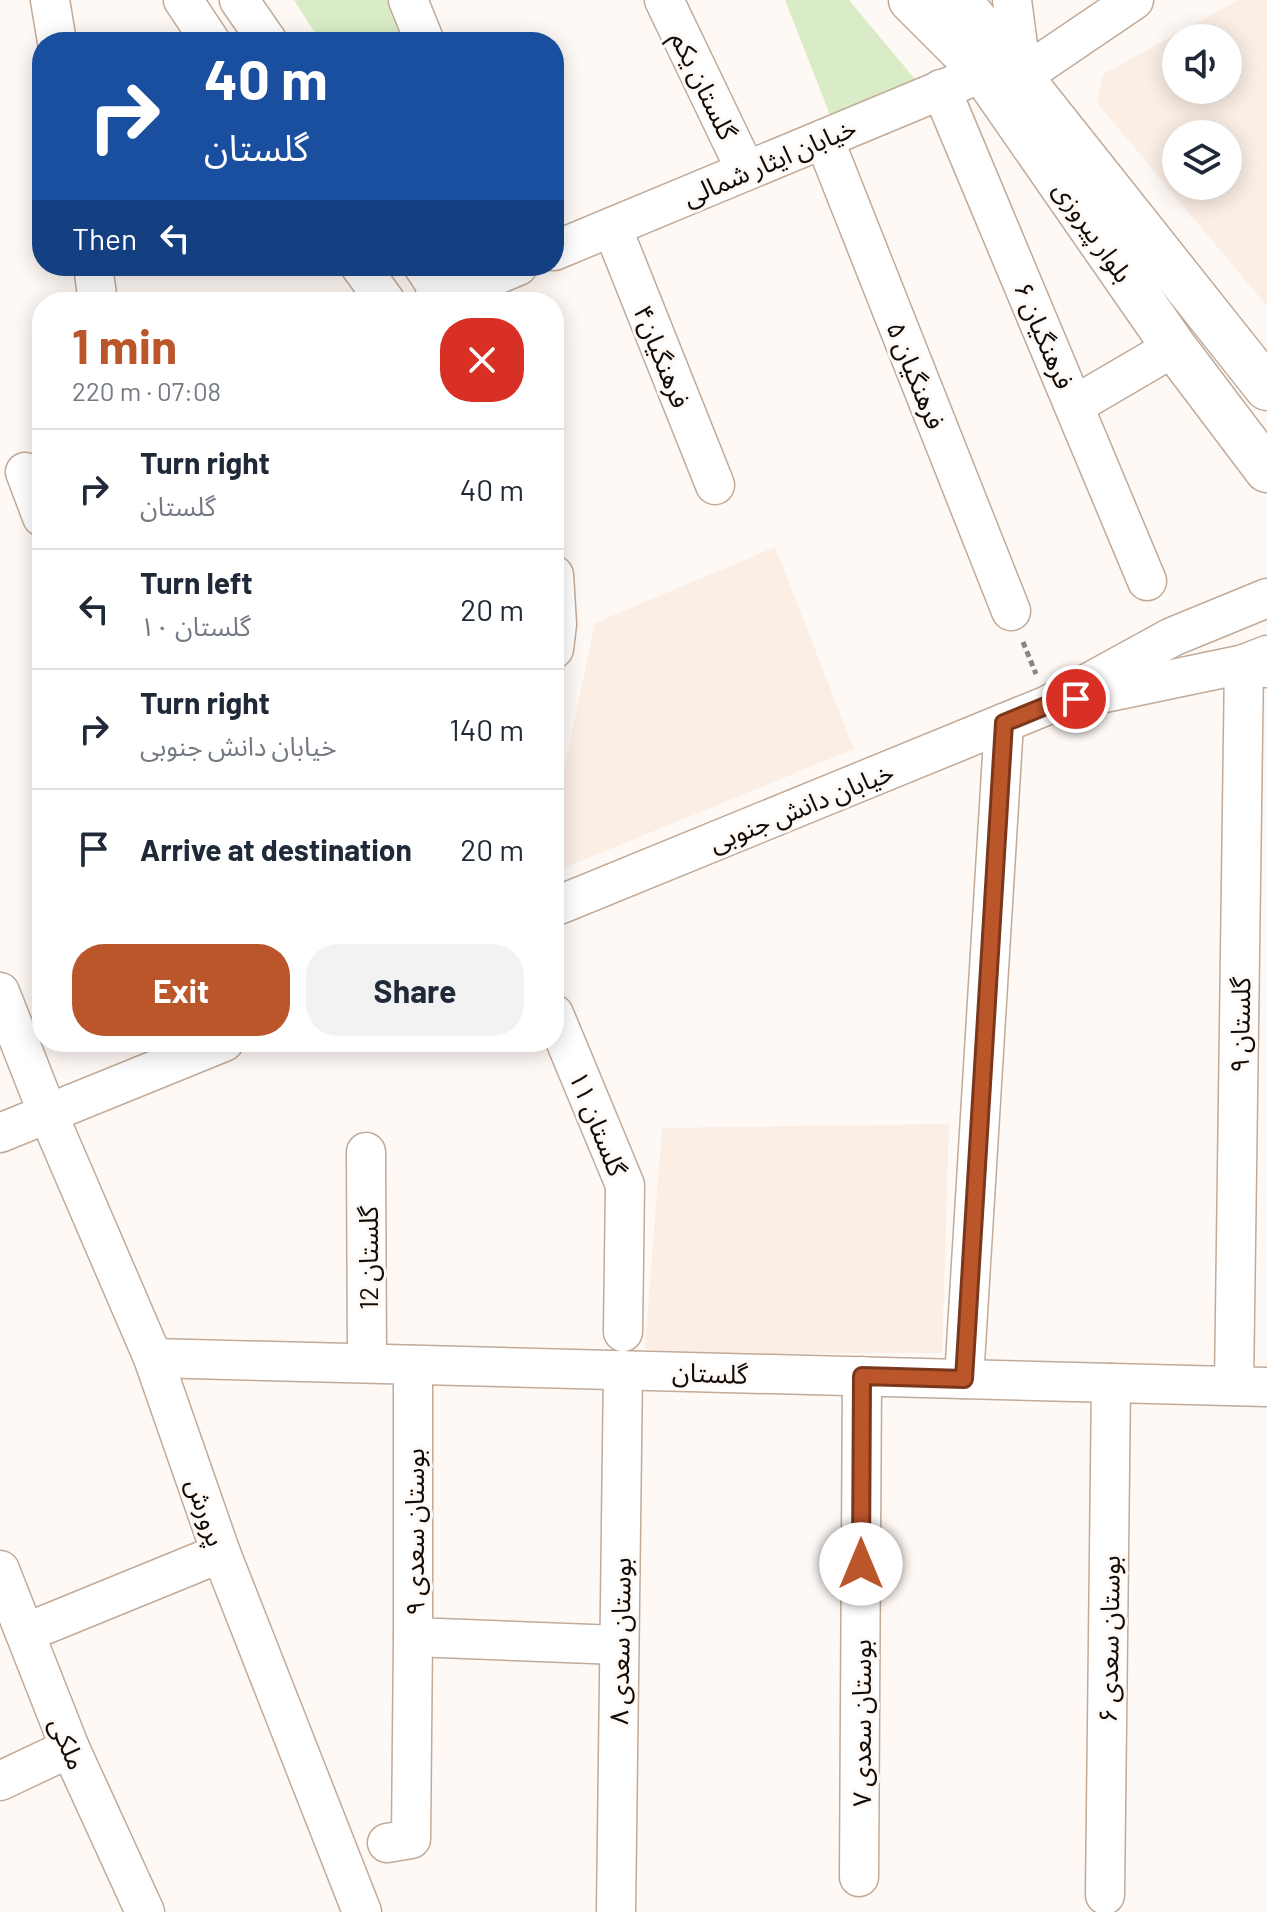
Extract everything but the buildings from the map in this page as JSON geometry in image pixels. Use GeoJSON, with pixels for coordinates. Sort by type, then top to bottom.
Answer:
{"type":"FeatureCollection","features":[{"type":"Feature","properties":{"kind":"street"},"geometry":{"type":"LineString","coordinates":[[50,0],[55,32]]}},
{"type":"Feature","properties":{"kind":"street"},"geometry":{"type":"LineString","coordinates":[[183,0],[204,32]]}},
{"type":"Feature","properties":{"kind":"street"},"geometry":{"type":"LineString","coordinates":[[239,0],[261,32]]}},
{"type":"Feature","properties":{"kind":"street"},"geometry":{"type":"LineString","coordinates":[[408,0],[421,32]]}},
{"type":"Feature","properties":{"kind":"street","name":"گلستان یکم"},"geometry":{"type":"LineString","coordinates":[[664,0],[746,171]]}},
{"type":"Feature","properties":{"kind":"street","name":"بلوار پیروزی"},"geometry":{"type":"LineString","coordinates":[[911,0],[1003,74],[1267,388]]}},
{"type":"Feature","properties":{"kind":"street","name":"بلوار پیروزی"},"geometry":{"type":"LineString","coordinates":[[959,0],[1174,347],[1267,470]]}},
{"type":"Feature","properties":{"kind":"street"},"geometry":{"type":"LineString","coordinates":[[1003,74],[1012,0]]}},
{"type":"Feature","properties":{"kind":"street","name":"خیابان ایثار شمالی"},"geometry":{"type":"LineString","coordinates":[[564,247],[941,89],[1003,74],[1134,0]]}},
{"type":"Feature","properties":{"kind":"street","name":"فرهنگیان ۶"},"geometry":{"type":"LineString","coordinates":[[941,89],[1147,581]]}},
{"type":"Feature","properties":{"kind":"street","name":"فرهنگیان ۵"},"geometry":{"type":"LineString","coordinates":[[824,139],[1011,611]]}},
{"type":"Feature","properties":{"kind":"street","name":"فرهنگیان۴"},"geometry":{"type":"LineString","coordinates":[[612,227],[715,485]]}},
{"type":"Feature","properties":{"kind":"street"},"geometry":{"type":"LineString","coordinates":[[459,292],[494,276]]}},
{"type":"Feature","properties":{"kind":"street"},"geometry":{"type":"LineString","coordinates":[[1075,405],[1174,347]]}},
{"type":"Feature","properties":{"kind":"street"},"geometry":{"type":"LineString","coordinates":[[22,473],[32,495]]}},
{"type":"Feature","properties":{"kind":"street","name":"خیابان دانش جنوبی"},"geometry":{"type":"LineString","coordinates":[[564,903],[1048,705],[1172,637],[1267,598]]}},
{"type":"Feature","properties":{"kind":"street","name":"خیابان دانش جنوبی"},"geometry":{"type":"LineString","coordinates":[[1048,705],[1259,662]]}},
{"type":"Feature","properties":{"kind":"street","name":"گلستان ۹"},"geometry":{"type":"LineString","coordinates":[[1251,1386],[1259,662]]}},
{"type":"Feature","properties":{"kind":"street"},"geometry":{"type":"LineString","coordinates":[[964,1379],[1004,723]]}},
{"type":"Feature","properties":{"kind":"street","name":"پرورش"},"geometry":{"type":"LineString","coordinates":[[0,992],[48,1114],[153,1358],[221,1553],[362,1912]]}},
{"type":"Feature","properties":{"kind":"street","name":"گلستان ۱۱"},"geometry":{"type":"LineString","coordinates":[[564,1038],[625,1185],[623,1332]]}},
{"type":"Feature","properties":{"kind":"street"},"geometry":{"type":"LineString","coordinates":[[0,1133],[200,1052]]}},
{"type":"Feature","properties":{"kind":"street","name":"گلستان 12"},"geometry":{"type":"LineString","coordinates":[[366,1152],[367,1363]]}},
{"type":"Feature","properties":{"kind":"street","name":"گلستان"},"geometry":{"type":"LineString","coordinates":[[153,1358],[1251,1386]]}},
{"type":"Feature","properties":{"kind":"street","name":"بوستان سعدی ۹"},"geometry":{"type":"LineString","coordinates":[[413,1365],[413,1637],[618,1645]]}},
{"type":"Feature","properties":{"kind":"street","name":"بوستان سعدی ۸"},"geometry":{"type":"LineString","coordinates":[[616,1912],[623,1370]]}},
{"type":"Feature","properties":{"kind":"street","name":"بوستان سعدی ۷"},"geometry":{"type":"LineString","coordinates":[[859,1877],[862,1376]]}},
{"type":"Feature","properties":{"kind":"street","name":"بوستان سعدی ۶"},"geometry":{"type":"LineString","coordinates":[[1105,1895],[1111,1383]]}},
{"type":"Feature","properties":{"kind":"street"},"geometry":{"type":"LineString","coordinates":[[25,1633],[221,1553]]}},
{"type":"Feature","properties":{"kind":"street","name":"ملکی"},"geometry":{"type":"LineString","coordinates":[[0,1570],[70,1748],[145,1912]]}},
{"type":"Feature","properties":{"kind":"street"},"geometry":{"type":"LineString","coordinates":[[387,1843],[411,1839],[413,1637]]}},
{"type":"Feature","properties":{"kind":"street"},"geometry":{"type":"LineString","coordinates":[[0,1781],[70,1748]]}},
{"type":"Feature","properties":{"kind":"path"},"geometry":{"type":"LineString","coordinates":[[1011,611],[1048,705]]}},
{"type":"Feature","properties":{"kind":"shaded area"},"geometry":{"type":"Polygon","coordinates":[[[1239,0],[1267,0],[1267,306],[1178,200],[1242,200],[1242,120],[1162,120],[1162,181],[1097,103],[1103,74],[1162,42],[1162,104],[1242,104],[1242,24],[1195,24],[1239,0]]]}},
{"type":"Feature","properties":{"kind":"shaded area"},"geometry":{"type":"Polygon","coordinates":[[[775,547],[854,749],[564,868],[564,771],[595,623],[775,547]]]}},
{"type":"Feature","properties":{"kind":"shaded area"},"geometry":{"type":"Polygon","coordinates":[[[949,1124],[942,1353],[665,1354],[645,1348],[662,1128],[949,1124]]]}},
{"type":"Feature","properties":{"kind":"green space"},"geometry":{"type":"Polygon","coordinates":[[[294,0],[396,0],[410,32],[315,32],[294,0]]]}},
{"type":"Feature","properties":{"kind":"green space"},"geometry":{"type":"Polygon","coordinates":[[[785,0],[849,0],[940,109],[841,143],[785,0]]]}},
{"type":"Feature","properties":{"kind":"route"},"geometry":{"type":"LineString","coordinates":[[861,1564],[862,1376],[964,1379],[1004,723],[1048,705],[1076,699]]}}]}
